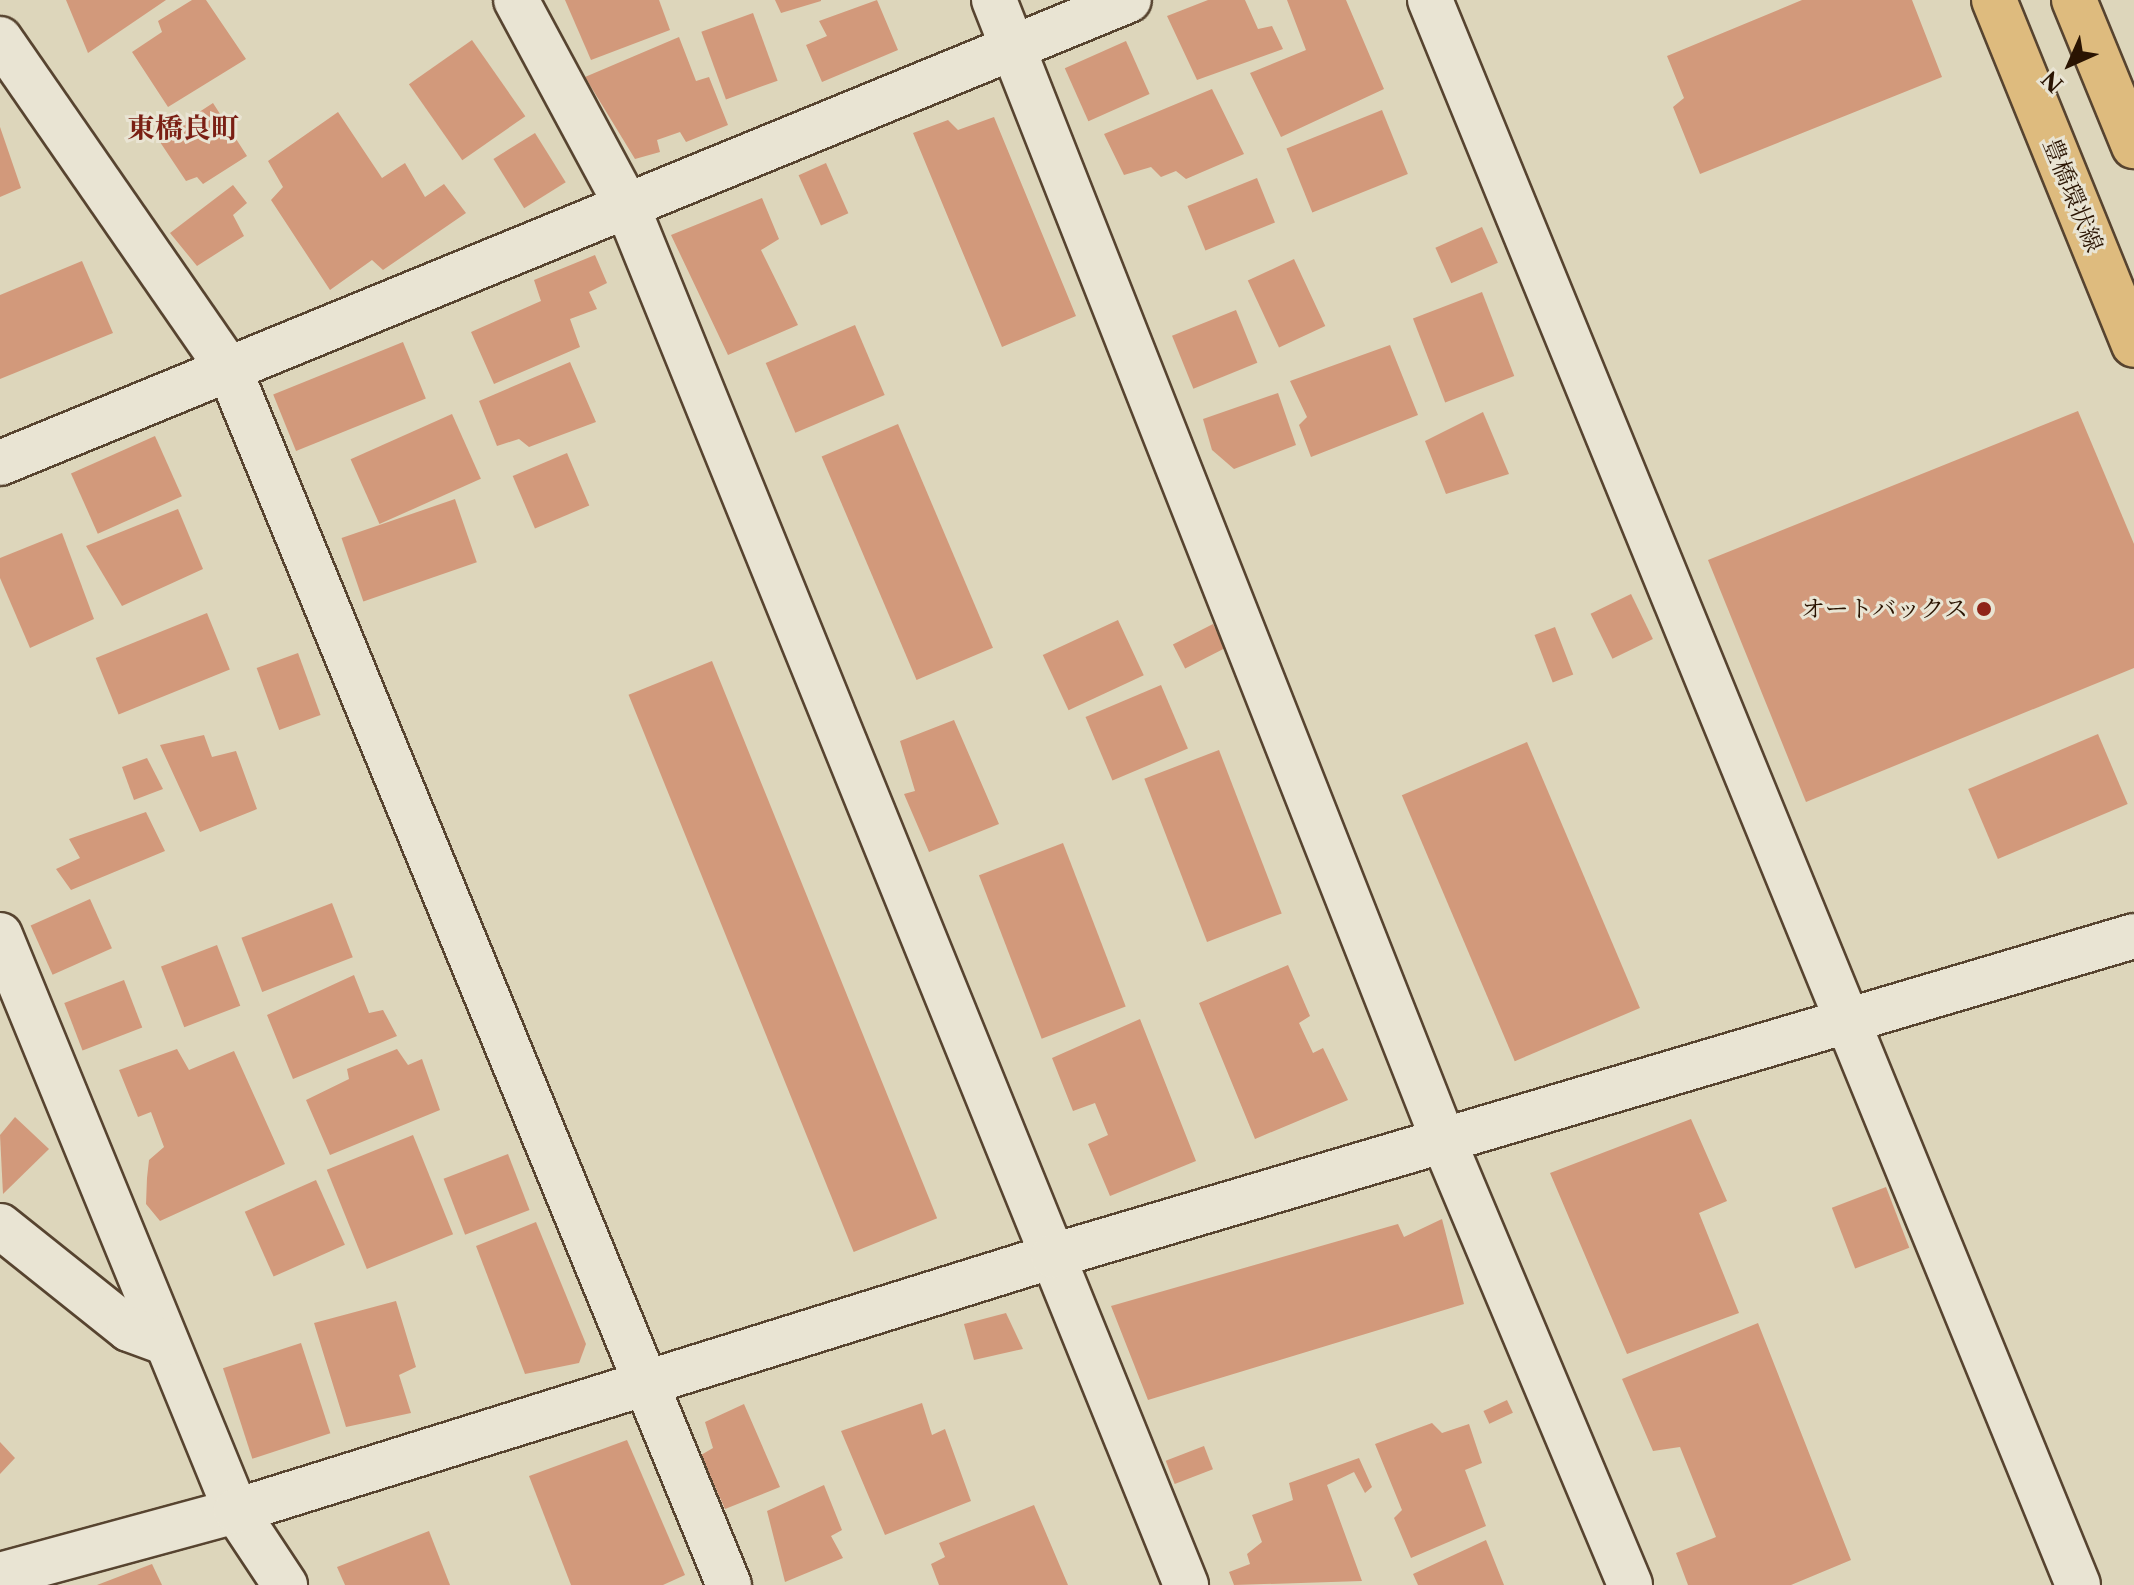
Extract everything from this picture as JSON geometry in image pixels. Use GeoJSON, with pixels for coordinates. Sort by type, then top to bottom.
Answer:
{"type":"FeatureCollection","features":[{"type":"Feature","properties":{"kind":"main road","name":"豊橋環状線"},"geometry":{"type":"LineString","coordinates":[[1994,0],[2134,345]]}},
{"type":"Feature","properties":{"kind":"main road"},"geometry":{"type":"LineString","coordinates":[[2074,0],[2134,146]]}},
{"type":"Feature","properties":{"kind":"street"},"geometry":{"type":"LineString","coordinates":[[516,0],[627,206],[1186,1585]]}},
{"type":"Feature","properties":{"kind":"street"},"geometry":{"type":"LineString","coordinates":[[994,0],[1444,1142],[1630,1585]]}},
{"type":"Feature","properties":{"kind":"street"},"geometry":{"type":"LineString","coordinates":[[0,463],[1015,50],[1129,0]]}},
{"type":"Feature","properties":{"kind":"street"},"geometry":{"type":"LineString","coordinates":[[1430,0],[2078,1585]]}},
{"type":"Feature","properties":{"kind":"street"},"geometry":{"type":"LineString","coordinates":[[0,39],[230,371],[729,1585]]}},
{"type":"Feature","properties":{"kind":"street"},"geometry":{"type":"LineString","coordinates":[[0,935],[236,1511],[285,1585]]}},
{"type":"Feature","properties":{"kind":"street"},"geometry":{"type":"LineString","coordinates":[[0,1575],[236,1511],[1053,1256],[2134,936]]}},
{"type":"Feature","properties":{"kind":"street"},"geometry":{"type":"LineString","coordinates":[[0,1226],[129,1329],[167,1343]]}},
{"type":"Feature","properties":{"kind":"building"},"geometry":{"type":"Polygon","coordinates":[[[66,0],[166,0],[88,53],[66,0]]]}},
{"type":"Feature","properties":{"kind":"building"},"geometry":{"type":"Polygon","coordinates":[[[192,0],[206,0],[246,59],[168,107],[132,52],[162,32],[158,21],[192,0]]]}},
{"type":"Feature","properties":{"kind":"building"},"geometry":{"type":"Polygon","coordinates":[[[565,0],[659,0],[670,30],[591,60],[565,0]]]}},
{"type":"Feature","properties":{"kind":"building"},"geometry":{"type":"Polygon","coordinates":[[[775,0],[821,0],[821,1],[781,13],[775,0]]]}},
{"type":"Feature","properties":{"kind":"building"},"geometry":{"type":"Polygon","coordinates":[[[877,0],[898,50],[822,82],[806,45],[827,36],[819,21],[877,0]]]}},
{"type":"Feature","properties":{"kind":"building"},"geometry":{"type":"Polygon","coordinates":[[[1208,0],[1245,0],[1258,29],[1272,26],[1283,49],[1197,80],[1167,16],[1208,0]]]}},
{"type":"Feature","properties":{"kind":"building"},"geometry":{"type":"Polygon","coordinates":[[[1287,0],[1346,0],[1384,89],[1281,137],[1250,73],[1306,50],[1287,0]]]}},
{"type":"Feature","properties":{"kind":"building"},"geometry":{"type":"Polygon","coordinates":[[[1802,0],[1912,0],[1942,77],[1700,174],[1673,107],[1684,98],[1667,56],[1802,0]]]}},
{"type":"Feature","properties":{"kind":"building"},"geometry":{"type":"Polygon","coordinates":[[[753,13],[778,81],[726,99],[701,32],[753,13]]]}},
{"type":"Feature","properties":{"kind":"building"},"geometry":{"type":"Polygon","coordinates":[[[679,37],[696,81],[709,77],[728,125],[686,142],[680,132],[657,140],[660,152],[635,159],[585,77],[679,37]]]}},
{"type":"Feature","properties":{"kind":"building"},"geometry":{"type":"Polygon","coordinates":[[[472,40],[525,116],[462,160],[409,84],[472,40]]]}},
{"type":"Feature","properties":{"kind":"building"},"geometry":{"type":"Polygon","coordinates":[[[1126,41],[1150,94],[1088,121],[1065,68],[1126,41]]]}},
{"type":"Feature","properties":{"kind":"building"},"geometry":{"type":"Polygon","coordinates":[[[1212,89],[1244,154],[1186,179],[1176,171],[1161,177],[1151,167],[1124,175],[1104,134],[1212,89]]]}},
{"type":"Feature","properties":{"kind":"building"},"geometry":{"type":"Polygon","coordinates":[[[213,103],[247,156],[203,184],[197,177],[186,181],[158,139],[213,103]]]}},
{"type":"Feature","properties":{"kind":"building"},"geometry":{"type":"Polygon","coordinates":[[[1382,110],[1408,174],[1312,213],[1287,149],[1382,110]]]}},
{"type":"Feature","properties":{"kind":"building"},"geometry":{"type":"Polygon","coordinates":[[[338,112],[382,178],[405,163],[425,197],[444,184],[466,213],[383,270],[372,260],[330,290],[271,200],[283,187],[268,161],[338,112]]]}},
{"type":"Feature","properties":{"kind":"building"},"geometry":{"type":"Polygon","coordinates":[[[994,117],[1076,316],[1002,347],[913,133],[948,120],[958,130],[994,117]]]}},
{"type":"Feature","properties":{"kind":"building"},"geometry":{"type":"Polygon","coordinates":[[[0,127],[21,188],[0,197],[0,127]]]}},
{"type":"Feature","properties":{"kind":"building"},"geometry":{"type":"Polygon","coordinates":[[[535,133],[566,182],[524,208],[493,159],[535,133]]]}},
{"type":"Feature","properties":{"kind":"building"},"geometry":{"type":"Polygon","coordinates":[[[826,163],[848,213],[821,225],[799,175],[826,163]]]}},
{"type":"Feature","properties":{"kind":"building"},"geometry":{"type":"Polygon","coordinates":[[[1257,178],[1275,223],[1205,251],[1187,206],[1257,178]]]}},
{"type":"Feature","properties":{"kind":"building"},"geometry":{"type":"Polygon","coordinates":[[[233,185],[247,203],[233,215],[244,236],[197,266],[170,233],[233,185]]]}},
{"type":"Feature","properties":{"kind":"building"},"geometry":{"type":"Polygon","coordinates":[[[762,198],[779,239],[761,250],[798,325],[728,355],[671,235],[762,198]]]}},
{"type":"Feature","properties":{"kind":"building"},"geometry":{"type":"Polygon","coordinates":[[[1482,227],[1498,263],[1451,283],[1435,248],[1482,227]]]}},
{"type":"Feature","properties":{"kind":"building"},"geometry":{"type":"Polygon","coordinates":[[[595,255],[607,283],[589,292],[597,309],[570,319],[580,347],[494,384],[471,332],[541,301],[534,280],[595,255]]]}},
{"type":"Feature","properties":{"kind":"building"},"geometry":{"type":"Polygon","coordinates":[[[1294,259],[1325,326],[1279,348],[1248,281],[1294,259]]]}},
{"type":"Feature","properties":{"kind":"building"},"geometry":{"type":"Polygon","coordinates":[[[82,261],[113,333],[0,379],[0,295],[82,261]]]}},
{"type":"Feature","properties":{"kind":"building"},"geometry":{"type":"Polygon","coordinates":[[[1482,292],[1514,376],[1445,403],[1413,319],[1482,292]]]}},
{"type":"Feature","properties":{"kind":"building"},"geometry":{"type":"Polygon","coordinates":[[[1236,310],[1257,363],[1193,389],[1172,336],[1236,310]]]}},
{"type":"Feature","properties":{"kind":"building"},"geometry":{"type":"Polygon","coordinates":[[[855,325],[885,395],[795,433],[766,363],[855,325]]]}},
{"type":"Feature","properties":{"kind":"building"},"geometry":{"type":"Polygon","coordinates":[[[403,342],[426,399],[296,451],[273,394],[403,342]]]}},
{"type":"Feature","properties":{"kind":"building"},"geometry":{"type":"Polygon","coordinates":[[[1390,345],[1418,415],[1311,457],[1299,425],[1307,417],[1290,381],[1390,345]]]}},
{"type":"Feature","properties":{"kind":"building"},"geometry":{"type":"Polygon","coordinates":[[[570,362],[596,422],[529,447],[519,439],[497,446],[479,401],[570,362]]]}},
{"type":"Feature","properties":{"kind":"building"},"geometry":{"type":"Polygon","coordinates":[[[1278,393],[1296,445],[1234,469],[1212,450],[1203,419],[1278,393]]]}},
{"type":"Feature","properties":{"kind":"building"},"geometry":{"type":"Polygon","coordinates":[[[2078,411],[2134,544],[2134,668],[1806,802],[1708,560],[2078,411]]]}},
{"type":"Feature","properties":{"kind":"building"},"geometry":{"type":"Polygon","coordinates":[[[1483,412],[1509,474],[1446,494],[1425,441],[1483,412]]]}},
{"type":"Feature","properties":{"kind":"building"},"geometry":{"type":"Polygon","coordinates":[[[452,414],[481,479],[379,524],[351,459],[452,414]]]}},
{"type":"Feature","properties":{"kind":"building"},"geometry":{"type":"Polygon","coordinates":[[[898,424],[993,648],[917,680],[822,456],[898,424]]]}},
{"type":"Feature","properties":{"kind":"building"},"geometry":{"type":"Polygon","coordinates":[[[155,436],[182,496],[98,534],[71,473],[155,436]]]}},
{"type":"Feature","properties":{"kind":"building"},"geometry":{"type":"Polygon","coordinates":[[[567,453],[589,505],[535,529],[513,476],[567,453]]]}},
{"type":"Feature","properties":{"kind":"building"},"geometry":{"type":"Polygon","coordinates":[[[455,499],[477,562],[363,601],[342,538],[455,499]]]}},
{"type":"Feature","properties":{"kind":"building"},"geometry":{"type":"Polygon","coordinates":[[[178,509],[203,569],[122,606],[86,546],[178,509]]]}},
{"type":"Feature","properties":{"kind":"building"},"geometry":{"type":"Polygon","coordinates":[[[62,533],[94,619],[30,648],[0,578],[0,558],[62,533]]]}},
{"type":"Feature","properties":{"kind":"building"},"geometry":{"type":"Polygon","coordinates":[[[1631,594],[1653,639],[1612,659],[1591,614],[1631,594]]]}},
{"type":"Feature","properties":{"kind":"building"},"geometry":{"type":"Polygon","coordinates":[[[207,613],[230,670],[119,715],[96,658],[207,613]]]}},
{"type":"Feature","properties":{"kind":"building"},"geometry":{"type":"Polygon","coordinates":[[[1118,620],[1144,675],[1069,710],[1043,655],[1118,620]]]}},
{"type":"Feature","properties":{"kind":"building"},"geometry":{"type":"Polygon","coordinates":[[[1213,624],[1225,648],[1185,668],[1173,644],[1213,624]]]}},
{"type":"Feature","properties":{"kind":"building"},"geometry":{"type":"Polygon","coordinates":[[[1555,627],[1573,675],[1553,682],[1534,635],[1555,627]]]}},
{"type":"Feature","properties":{"kind":"building"},"geometry":{"type":"Polygon","coordinates":[[[298,653],[321,715],[279,730],[257,668],[298,653]]]}},
{"type":"Feature","properties":{"kind":"building"},"geometry":{"type":"Polygon","coordinates":[[[712,661],[937,1218],[854,1252],[629,695],[712,661]]]}},
{"type":"Feature","properties":{"kind":"building"},"geometry":{"type":"Polygon","coordinates":[[[1161,685],[1188,749],[1112,781],[1086,717],[1161,685]]]}},
{"type":"Feature","properties":{"kind":"building"},"geometry":{"type":"Polygon","coordinates":[[[954,720],[999,824],[929,852],[904,794],[915,791],[900,741],[954,720]]]}},
{"type":"Feature","properties":{"kind":"building"},"geometry":{"type":"Polygon","coordinates":[[[2098,734],[2128,804],[1998,859],[1968,789],[2098,734]]]}},
{"type":"Feature","properties":{"kind":"building"},"geometry":{"type":"Polygon","coordinates":[[[204,735],[212,757],[236,751],[257,809],[200,832],[160,745],[204,735]]]}},
{"type":"Feature","properties":{"kind":"building"},"geometry":{"type":"Polygon","coordinates":[[[1527,742],[1640,1008],[1515,1061],[1402,795],[1527,742]]]}},
{"type":"Feature","properties":{"kind":"building"},"geometry":{"type":"Polygon","coordinates":[[[1219,750],[1282,913],[1207,942],[1144,779],[1219,750]]]}},
{"type":"Feature","properties":{"kind":"building"},"geometry":{"type":"Polygon","coordinates":[[[147,758],[163,789],[134,800],[122,767],[147,758]]]}},
{"type":"Feature","properties":{"kind":"building"},"geometry":{"type":"Polygon","coordinates":[[[146,812],[165,851],[71,890],[56,869],[80,858],[69,839],[146,812]]]}},
{"type":"Feature","properties":{"kind":"building"},"geometry":{"type":"Polygon","coordinates":[[[1063,843],[1126,1006],[1042,1039],[979,875],[1063,843]]]}},
{"type":"Feature","properties":{"kind":"building"},"geometry":{"type":"Polygon","coordinates":[[[90,899],[112,948],[53,975],[31,925],[90,899]]]}},
{"type":"Feature","properties":{"kind":"building"},"geometry":{"type":"Polygon","coordinates":[[[332,903],[353,957],[262,992],[241,938],[332,903]]]}},
{"type":"Feature","properties":{"kind":"building"},"geometry":{"type":"Polygon","coordinates":[[[217,945],[240,1006],[184,1027],[161,967],[217,945]]]}},
{"type":"Feature","properties":{"kind":"building"},"geometry":{"type":"Polygon","coordinates":[[[1288,965],[1310,1016],[1299,1023],[1313,1053],[1323,1048],[1348,1100],[1255,1139],[1199,1003],[1288,965]]]}},
{"type":"Feature","properties":{"kind":"building"},"geometry":{"type":"Polygon","coordinates":[[[354,975],[369,1013],[383,1010],[397,1036],[293,1079],[267,1015],[354,975]]]}},
{"type":"Feature","properties":{"kind":"building"},"geometry":{"type":"Polygon","coordinates":[[[124,980],[142,1028],[83,1051],[64,1003],[124,980]]]}},
{"type":"Feature","properties":{"kind":"building"},"geometry":{"type":"Polygon","coordinates":[[[1140,1019],[1196,1161],[1110,1196],[1088,1144],[1108,1135],[1095,1103],[1073,1111],[1052,1058],[1140,1019]]]}},
{"type":"Feature","properties":{"kind":"building"},"geometry":{"type":"Polygon","coordinates":[[[177,1049],[189,1070],[234,1051],[285,1164],[160,1221],[146,1204],[147,1178],[149,1160],[164,1147],[151,1112],[138,1117],[119,1070],[177,1049]]]}},
{"type":"Feature","properties":{"kind":"building"},"geometry":{"type":"Polygon","coordinates":[[[397,1049],[408,1065],[422,1059],[440,1110],[330,1155],[306,1100],[349,1079],[347,1069],[397,1049]]]}},
{"type":"Feature","properties":{"kind":"building"},"geometry":{"type":"Polygon","coordinates":[[[15,1117],[49,1149],[3,1194],[0,1135],[15,1117]]]}},
{"type":"Feature","properties":{"kind":"building"},"geometry":{"type":"Polygon","coordinates":[[[1691,1119],[1727,1201],[1699,1213],[1739,1313],[1627,1354],[1550,1173],[1691,1119]]]}},
{"type":"Feature","properties":{"kind":"building"},"geometry":{"type":"Polygon","coordinates":[[[413,1135],[453,1234],[367,1269],[327,1170],[413,1135]]]}},
{"type":"Feature","properties":{"kind":"building"},"geometry":{"type":"Polygon","coordinates":[[[508,1154],[530,1210],[465,1235],[444,1179],[508,1154]]]}},
{"type":"Feature","properties":{"kind":"building"},"geometry":{"type":"Polygon","coordinates":[[[316,1180],[345,1245],[274,1277],[245,1212],[316,1180]]]}},
{"type":"Feature","properties":{"kind":"building"},"geometry":{"type":"Polygon","coordinates":[[[1886,1187],[1909,1248],[1855,1268],[1832,1208],[1886,1187]]]}},
{"type":"Feature","properties":{"kind":"building"},"geometry":{"type":"Polygon","coordinates":[[[1442,1219],[1464,1304],[1148,1400],[1111,1306],[1398,1224],[1404,1237],[1442,1219]]]}},
{"type":"Feature","properties":{"kind":"building"},"geometry":{"type":"Polygon","coordinates":[[[536,1222],[586,1344],[579,1363],[525,1374],[476,1246],[536,1222]]]}},
{"type":"Feature","properties":{"kind":"building"},"geometry":{"type":"Polygon","coordinates":[[[396,1301],[416,1367],[399,1375],[411,1413],[346,1427],[314,1323],[396,1301]]]}},
{"type":"Feature","properties":{"kind":"building"},"geometry":{"type":"Polygon","coordinates":[[[1006,1313],[1023,1349],[974,1360],[964,1324],[1006,1313]]]}},
{"type":"Feature","properties":{"kind":"building"},"geometry":{"type":"Polygon","coordinates":[[[1758,1323],[1851,1560],[1791,1585],[1688,1585],[1676,1553],[1716,1537],[1680,1447],[1653,1451],[1622,1379],[1758,1323]]]}},
{"type":"Feature","properties":{"kind":"building"},"geometry":{"type":"Polygon","coordinates":[[[301,1343],[330,1433],[252,1459],[223,1368],[301,1343]]]}},
{"type":"Feature","properties":{"kind":"building"},"geometry":{"type":"Polygon","coordinates":[[[1507,1400],[1513,1413],[1489,1424],[1483,1411],[1507,1400]]]}},
{"type":"Feature","properties":{"kind":"building"},"geometry":{"type":"Polygon","coordinates":[[[922,1403],[932,1435],[945,1429],[971,1501],[885,1535],[841,1431],[922,1403]]]}},
{"type":"Feature","properties":{"kind":"building"},"geometry":{"type":"Polygon","coordinates":[[[744,1404],[780,1487],[725,1509],[701,1455],[713,1448],[705,1422],[744,1404]]]}},
{"type":"Feature","properties":{"kind":"building"},"geometry":{"type":"Polygon","coordinates":[[[1432,1423],[1442,1433],[1469,1424],[1482,1463],[1465,1470],[1486,1526],[1411,1558],[1394,1518],[1402,1510],[1375,1444],[1432,1423]]]}},
{"type":"Feature","properties":{"kind":"building"},"geometry":{"type":"Polygon","coordinates":[[[627,1440],[685,1575],[663,1585],[571,1585],[529,1476],[627,1440]]]}},
{"type":"Feature","properties":{"kind":"building"},"geometry":{"type":"Polygon","coordinates":[[[0,1442],[15,1458],[0,1474],[0,1442]]]}},
{"type":"Feature","properties":{"kind":"building"},"geometry":{"type":"Polygon","coordinates":[[[1204,1446],[1213,1469],[1175,1484],[1166,1461],[1204,1446]]]}},
{"type":"Feature","properties":{"kind":"building"},"geometry":{"type":"Polygon","coordinates":[[[1359,1458],[1372,1487],[1365,1493],[1354,1472],[1327,1485],[1362,1581],[1234,1585],[1229,1572],[1250,1564],[1247,1554],[1262,1542],[1252,1515],[1293,1500],[1289,1483],[1359,1458]]]}},
{"type":"Feature","properties":{"kind":"building"},"geometry":{"type":"Polygon","coordinates":[[[824,1485],[842,1530],[831,1536],[843,1558],[785,1582],[767,1511],[824,1485]]]}},
{"type":"Feature","properties":{"kind":"building"},"geometry":{"type":"Polygon","coordinates":[[[1034,1505],[1068,1585],[939,1585],[931,1564],[945,1557],[939,1543],[1034,1505]]]}},
{"type":"Feature","properties":{"kind":"building"},"geometry":{"type":"Polygon","coordinates":[[[429,1531],[450,1585],[345,1585],[337,1567],[429,1531]]]}},
{"type":"Feature","properties":{"kind":"building"},"geometry":{"type":"Polygon","coordinates":[[[1486,1540],[1504,1585],[1418,1585],[1413,1574],[1486,1540]]]}},
{"type":"Feature","properties":{"kind":"building"},"geometry":{"type":"Polygon","coordinates":[[[152,1564],[162,1585],[97,1585],[152,1564]]]}},
{"type":"Feature","properties":{"kind":"place","name":"オートバックス"},"geometry":{"type":"Point","coordinates":[1984,609]}},
{"type":"Feature","properties":{"kind":"district","name":"東橋良町"},"geometry":{"type":"Point","coordinates":[183,128]}}]}
